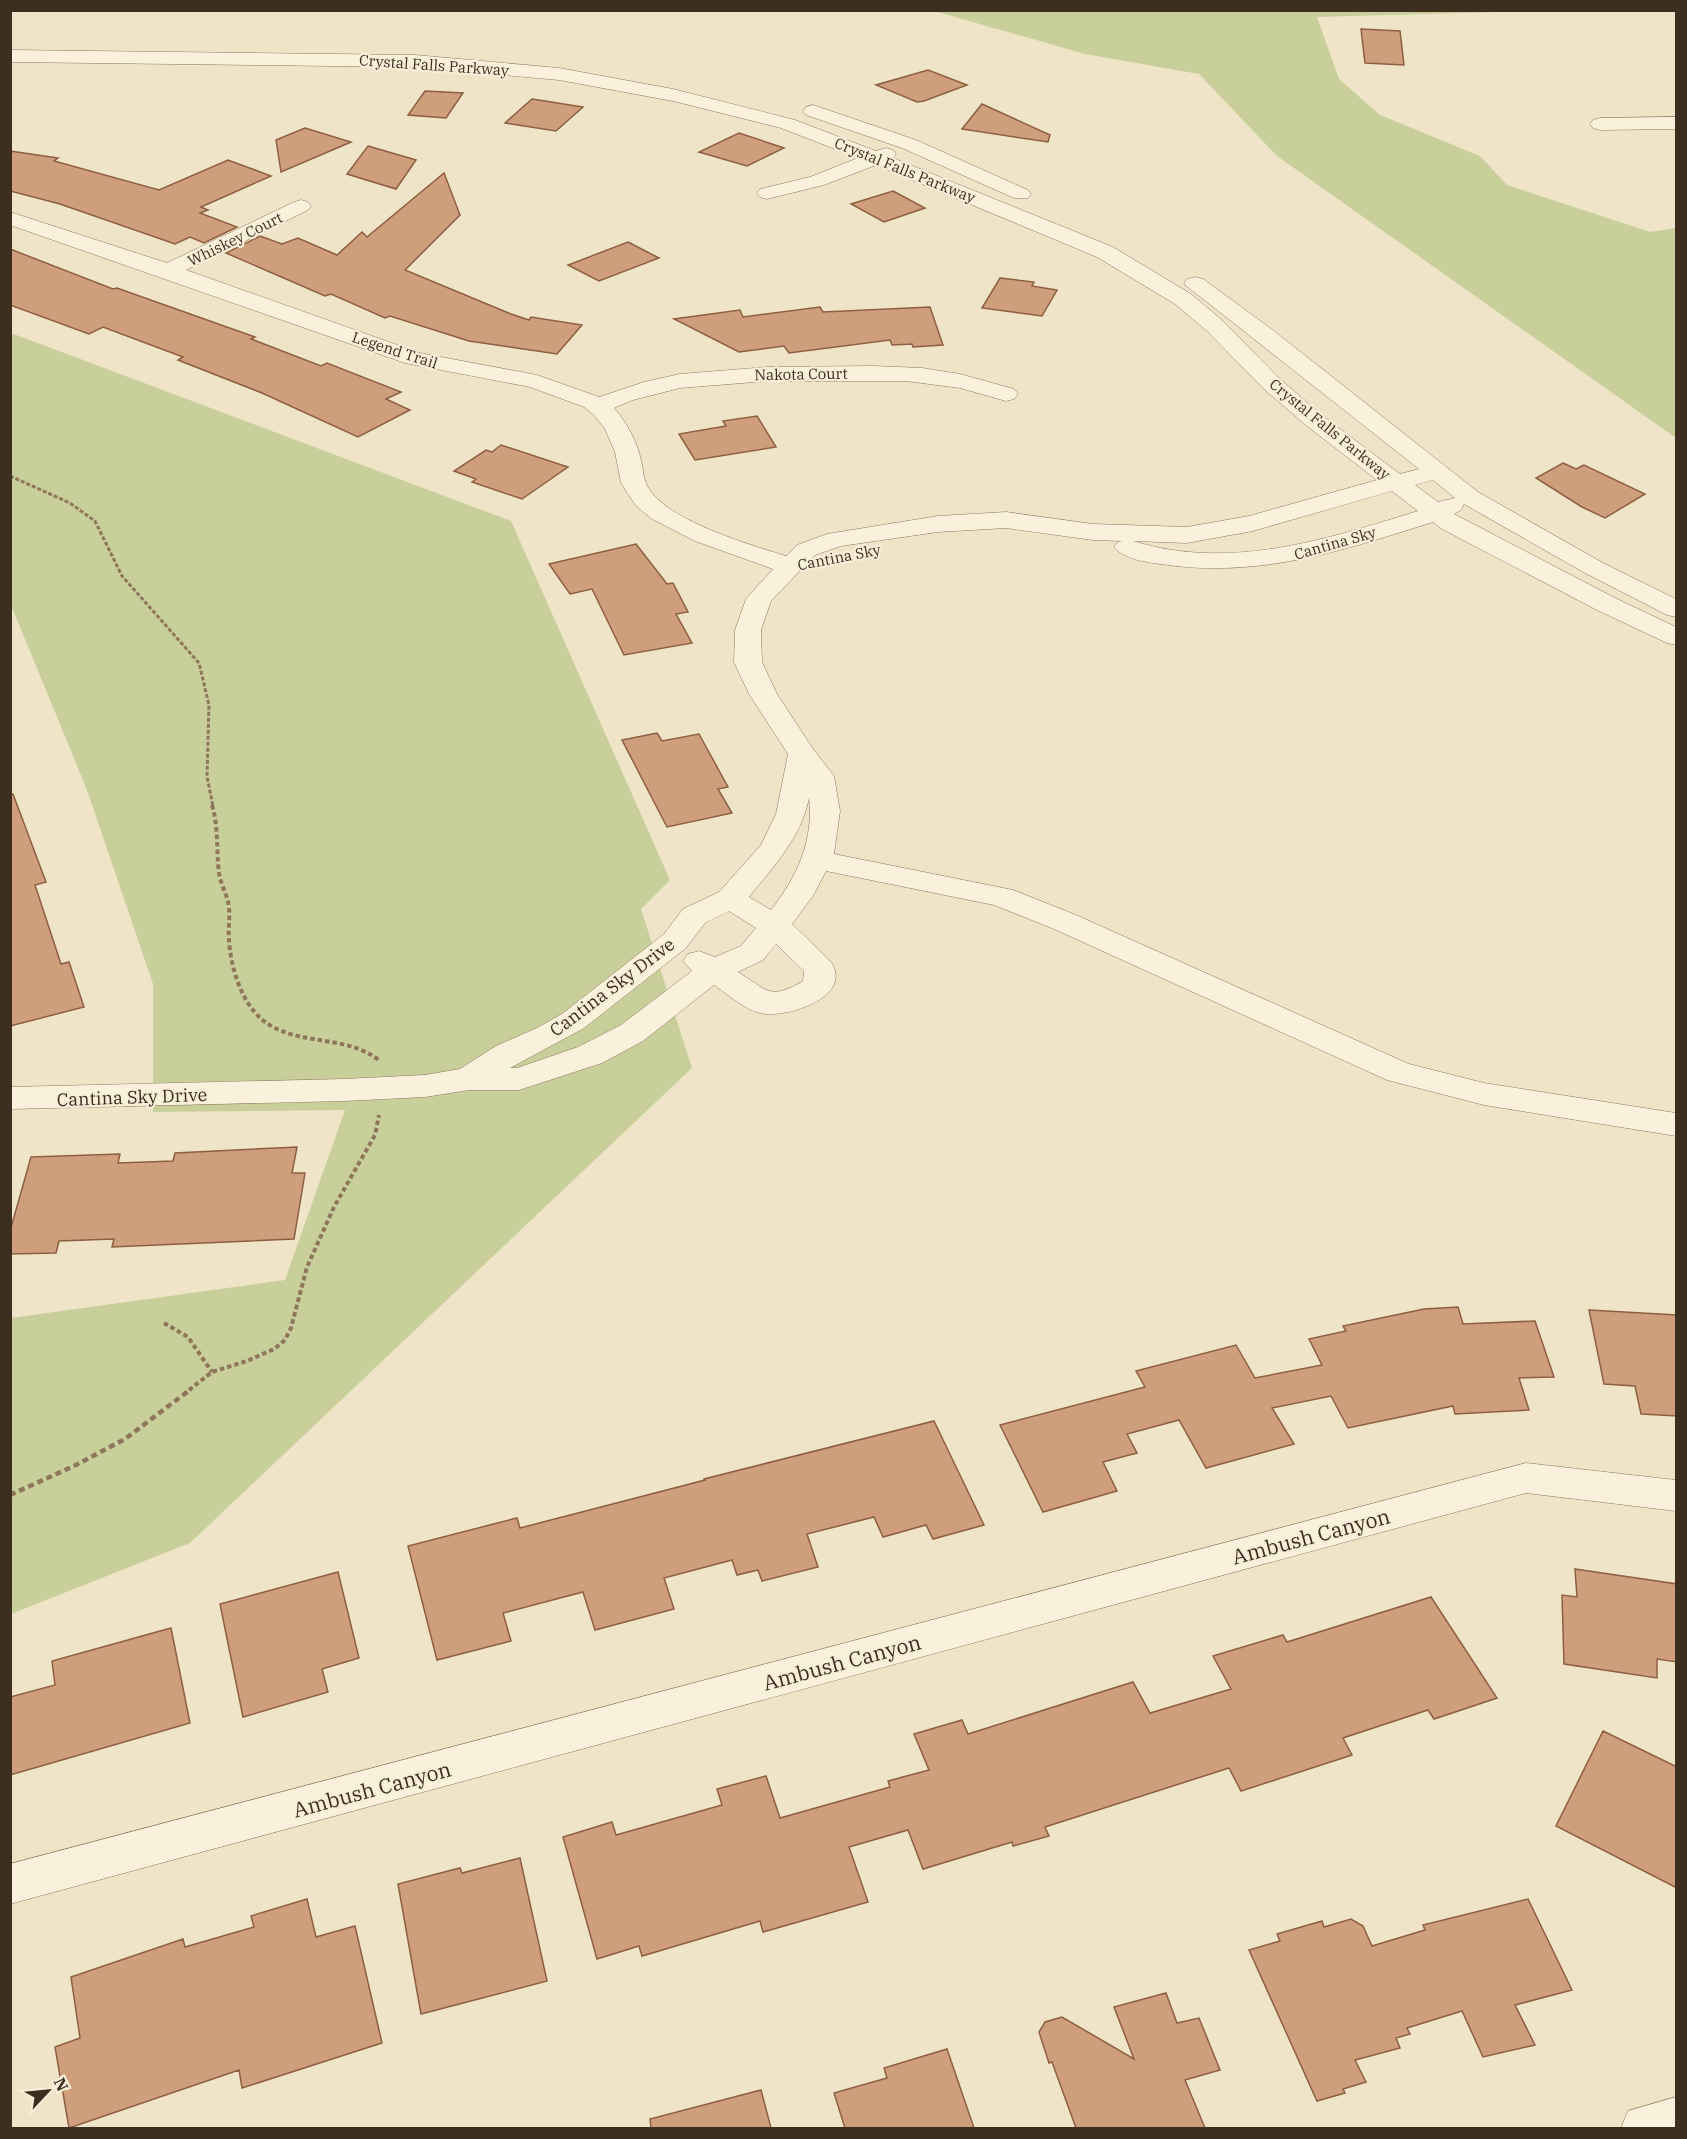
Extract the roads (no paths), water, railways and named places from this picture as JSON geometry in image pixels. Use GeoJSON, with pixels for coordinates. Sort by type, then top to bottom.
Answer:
{"type":"FeatureCollection","features":[{"type":"Feature","properties":{"kind":"street"},"geometry":{"type":"LineString","coordinates":[[10,39],[187,40]]}},
{"type":"Feature","properties":{"kind":"street","name":"Crystal Falls Parkway"},"geometry":{"type":"LineString","coordinates":[[256,41],[481,49],[613,65]]}},
{"type":"Feature","properties":{"kind":"street","name":"Crystal Falls Parkway"},"geometry":{"type":"LineString","coordinates":[[10,56],[415,61],[559,74],[673,95],[788,124],[1105,252],[1183,300],[1215,326],[1273,385],[1315,421],[1451,524],[1677,637]]}},
{"type":"Feature","properties":{"kind":"street","name":"Crystal Falls Parkway"},"geometry":{"type":"LineString","coordinates":[[794,105],[909,144],[1138,251],[1199,287],[1266,336],[1469,496],[1594,568],[1677,609]]}},
{"type":"Feature","properties":{"kind":"street"},"geometry":{"type":"LineString","coordinates":[[1600,124],[1677,123]]}},
{"type":"Feature","properties":{"kind":"street"},"geometry":{"type":"LineString","coordinates":[[767,193],[817,181],[909,144]]}},
{"type":"Feature","properties":{"kind":"street","name":"Whiskey Court"},"geometry":{"type":"LineString","coordinates":[[168,271],[301,206]]}},
{"type":"Feature","properties":{"kind":"street","name":"Legend Trail"},"geometry":{"type":"LineString","coordinates":[[10,218],[413,358],[434,364],[527,378],[561,388],[598,406],[623,439],[635,486],[649,504],[668,519],[699,533],[789,566]]}},
{"type":"Feature","properties":{"kind":"street","name":"Nakota Court"},"geometry":{"type":"LineString","coordinates":[[598,406],[625,393],[666,383],[772,374],[916,375],[953,380],[1006,394]]}},
{"type":"Feature","properties":{"kind":"street","name":"Cantina Sky"},"geometry":{"type":"LineString","coordinates":[[789,566],[860,552],[1038,524],[1093,532],[1187,535],[1253,523],[1436,472]]}},
{"type":"Feature","properties":{"kind":"street","name":"Cantina Sky"},"geometry":{"type":"LineString","coordinates":[[1093,532],[1140,553],[1190,561],[1248,563],[1308,553],[1436,513],[1469,496]]}},
{"type":"Feature","properties":{"kind":"street","name":"Cantina Sky Drive"},"geometry":{"type":"LineString","coordinates":[[10,1098],[383,1088],[425,1086],[469,1079],[519,1079],[590,1055],[632,1033],[712,971],[752,953],[798,896],[821,851],[825,811],[820,776],[802,754],[763,694],[748,662],[748,630],[759,599],[789,566]]}},
{"type":"Feature","properties":{"kind":"street","name":"Cantina Sky Drive"},"geometry":{"type":"LineString","coordinates":[[469,1079],[508,1054],[548,1036],[573,1021],[675,941],[694,916],[730,899],[774,848],[791,814],[802,754]]}},
{"type":"Feature","properties":{"kind":"street"},"geometry":{"type":"LineString","coordinates":[[816,860],[1002,897],[1065,922],[1399,1072],[1484,1094],[1677,1125]]}},
{"type":"Feature","properties":{"kind":"street"},"geometry":{"type":"LineString","coordinates":[[675,941],[712,971],[766,1004],[793,1001],[818,986],[820,969],[806,951],[753,911],[730,899]]}},
{"type":"Feature","properties":{"kind":"street","name":"Ambush Canyon"},"geometry":{"type":"LineString","coordinates":[[10,1884],[1526,1478],[1677,1496]]}},
{"type":"Feature","properties":{"kind":"street"},"geometry":{"type":"LineString","coordinates":[[1646,2128],[1677,2120]]}}]}
